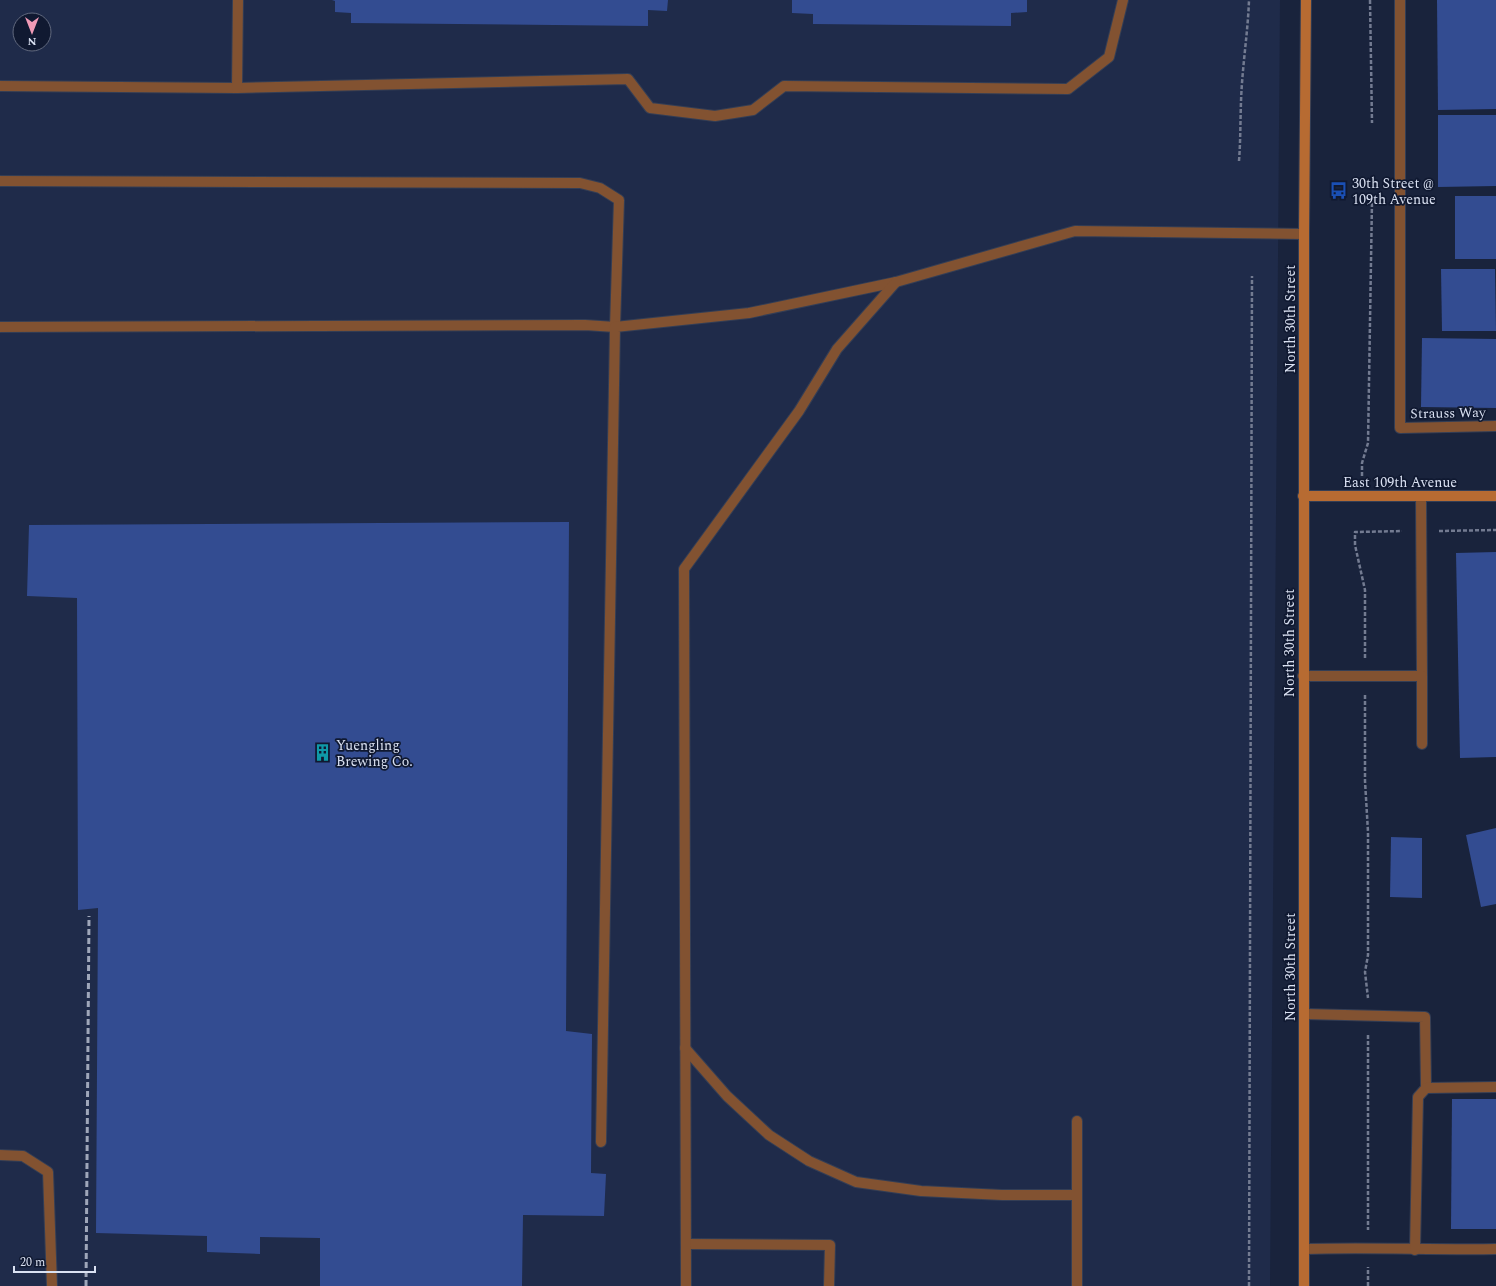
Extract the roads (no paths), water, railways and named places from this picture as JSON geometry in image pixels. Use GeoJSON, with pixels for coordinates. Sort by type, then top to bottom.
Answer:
{"type":"FeatureCollection","features":[{"type":"Feature","properties":{"kind":"main road","name":"North 30th Street"},"geometry":{"type":"LineString","coordinates":[[1304,1286],[1303,496],[1306,0]]}},
{"type":"Feature","properties":{"kind":"main road","name":"East 109th Avenue"},"geometry":{"type":"LineString","coordinates":[[1303,496],[1496,496]]}},
{"type":"Feature","properties":{"kind":"street"},"geometry":{"type":"LineString","coordinates":[[237,88],[238,0]]}},
{"type":"Feature","properties":{"kind":"street"},"geometry":{"type":"LineString","coordinates":[[0,86],[237,88],[628,79],[650,108],[715,116],[753,110],[784,86],[1068,89],[1109,57],[1123,0]]}},
{"type":"Feature","properties":{"kind":"street","name":"Strauss Way"},"geometry":{"type":"LineString","coordinates":[[1400,0],[1400,428],[1496,426]]}},
{"type":"Feature","properties":{"kind":"street"},"geometry":{"type":"LineString","coordinates":[[0,181],[580,182],[600,188],[619,200],[615,327],[601,1142]]}},
{"type":"Feature","properties":{"kind":"street"},"geometry":{"type":"LineString","coordinates":[[0,327],[585,324],[615,327],[749,313],[896,282],[1075,231],[1304,234]]}},
{"type":"Feature","properties":{"kind":"street"},"geometry":{"type":"LineString","coordinates":[[686,1286],[684,569],[799,412],[837,349],[896,282]]}},
{"type":"Feature","properties":{"kind":"street"},"geometry":{"type":"LineString","coordinates":[[1421,496],[1422,744]]}},
{"type":"Feature","properties":{"kind":"street"},"geometry":{"type":"LineString","coordinates":[[1303,676],[1422,676]]}},
{"type":"Feature","properties":{"kind":"street"},"geometry":{"type":"LineString","coordinates":[[1304,1014],[1425,1017],[1426,1088],[1418,1097],[1415,1250]]}},
{"type":"Feature","properties":{"kind":"street"},"geometry":{"type":"LineString","coordinates":[[685,1048],[727,1096],[769,1135],[809,1161],[856,1182],[921,1191],[1002,1195],[1076,1195]]}},
{"type":"Feature","properties":{"kind":"street"},"geometry":{"type":"LineString","coordinates":[[1426,1088],[1496,1086]]}},
{"type":"Feature","properties":{"kind":"street"},"geometry":{"type":"LineString","coordinates":[[1077,1121],[1077,1286]]}},
{"type":"Feature","properties":{"kind":"street"},"geometry":{"type":"LineString","coordinates":[[0,1155],[23,1156],[48,1172],[52,1286]]}},
{"type":"Feature","properties":{"kind":"street"},"geometry":{"type":"LineString","coordinates":[[686,1244],[830,1245],[829,1286]]}},
{"type":"Feature","properties":{"kind":"street"},"geometry":{"type":"LineString","coordinates":[[1304,1249],[1368,1247],[1415,1250],[1496,1249]]}},
{"type":"Feature","properties":{"kind":"railway"},"geometry":{"type":"LineString","coordinates":[[86,1286],[89,916]]}},
{"type":"Feature","properties":{"kind":"place","name":"30th Street @ 109th Avenue"},"geometry":{"type":"Point","coordinates":[1339,191]}},
{"type":"Feature","properties":{"kind":"place","name":"Yuengling Brewing Co."},"geometry":{"type":"Point","coordinates":[323,753]}}]}
